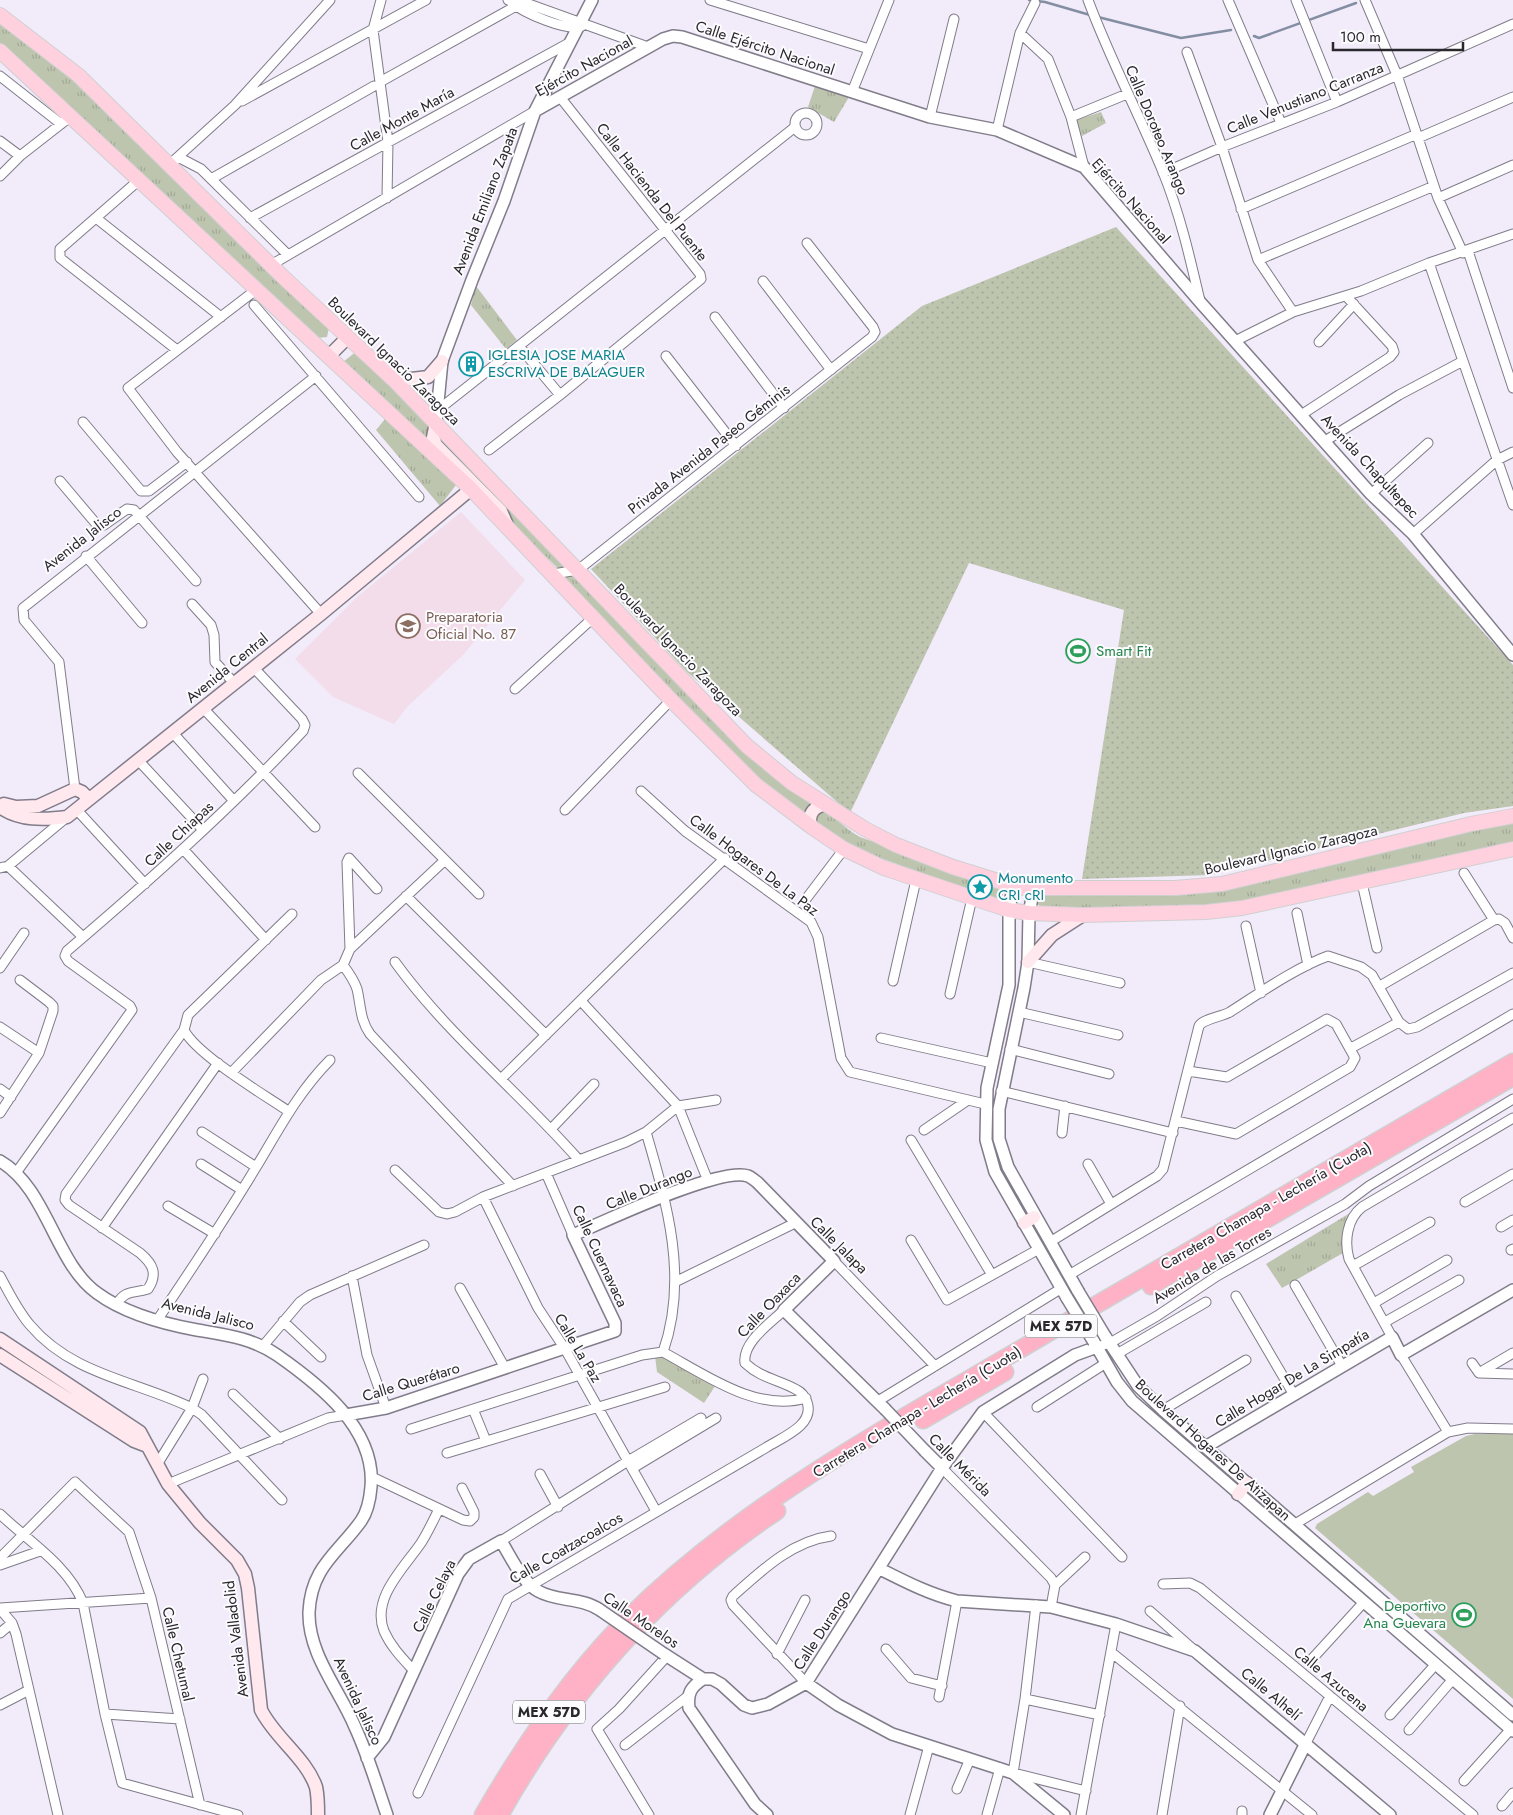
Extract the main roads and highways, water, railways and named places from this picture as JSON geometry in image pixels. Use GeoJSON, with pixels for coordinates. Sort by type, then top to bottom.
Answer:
{"type":"FeatureCollection","features":[{"type":"Feature","properties":{"kind":"highway","name":"Carretera Chamapa - Lechería (Cuota)"},"geometry":{"type":"LineString","coordinates":[[483,1815],[541,1722],[592,1658],[628,1618],[674,1575],[750,1514],[849,1451],[951,1390],[1513,1062]]}},
{"type":"Feature","properties":{"kind":"highway","name":"Carretera Chamapa - Lechería (Cuota)"},"geometry":{"type":"LineString","coordinates":[[500,1815],[541,1746],[566,1710],[638,1625],[711,1559],[757,1524],[858,1458],[1088,1322],[1513,1077]]}},
{"type":"Feature","properties":{"kind":"main road","name":"Boulevard Ignacio Zaragoza"},"geometry":{"type":"LineString","coordinates":[[0,16],[78,75],[173,161],[271,265],[395,381],[437,417],[578,570],[747,746],[769,765],[825,804],[896,845],[1013,886],[1034,888],[1195,888],[1222,884],[1471,824],[1513,816]]}},
{"type":"Feature","properties":{"kind":"main road"},"geometry":{"type":"LineString","coordinates":[[0,52],[66,121],[138,181],[330,355],[471,489],[671,700],[756,785],[844,849],[865,860],[916,880],[1009,910],[1029,913],[1083,915],[1206,912],[1242,908],[1511,852]]}},
{"type":"Feature","properties":{"kind":"main road"},"geometry":{"type":"LineString","coordinates":[[330,355],[348,337]]}},
{"type":"Feature","properties":{"kind":"main road"},"geometry":{"type":"LineString","coordinates":[[395,381],[428,377],[442,361]]}},
{"type":"Feature","properties":{"kind":"main road"},"geometry":{"type":"LineString","coordinates":[[437,417],[432,437],[436,445],[502,511],[507,526]]}},
{"type":"Feature","properties":{"kind":"main road","name":"Avenida Central"},"geometry":{"type":"LineString","coordinates":[[0,805],[10,814],[27,818],[72,813],[321,614],[471,489]]}},
{"type":"Feature","properties":{"kind":"main road"},"geometry":{"type":"LineString","coordinates":[[0,805],[16,807],[38,806],[76,789],[89,799]]}},
{"type":"Feature","properties":{"kind":"main road"},"geometry":{"type":"LineString","coordinates":[[814,828],[810,824],[811,814],[818,806],[825,804]]}},
{"type":"Feature","properties":{"kind":"main road"},"geometry":{"type":"LineString","coordinates":[[1028,962],[1052,935],[1083,915]]}},
{"type":"Feature","properties":{"kind":"main road","name":"Avenida Valladolid"},"geometry":{"type":"LineString","coordinates":[[0,1339],[140,1432],[168,1484],[188,1510],[237,1560],[245,1574],[261,1710],[267,1723],[310,1775],[316,1789],[318,1815]]}},
{"type":"Feature","properties":{"kind":"main road"},"geometry":{"type":"LineString","coordinates":[[0,1355],[134,1441],[147,1446]]}},
{"type":"Feature","properties":{"kind":"main road"},"geometry":{"type":"LineString","coordinates":[[1238,1494],[1247,1483]]}},
{"type":"Feature","properties":{"kind":"waterway"},"geometry":{"type":"LineString","coordinates":[[1029,0],[1045,2],[1090,15]]}},
{"type":"Feature","properties":{"kind":"waterway"},"geometry":{"type":"LineString","coordinates":[[1254,36],[1259,38],[1356,3]]}},
{"type":"Feature","properties":{"kind":"waterway"},"geometry":{"type":"LineString","coordinates":[[1098,17],[1181,38],[1231,30]]}},
{"type":"Feature","properties":{"kind":"place","name":"IGLESIA JOSE MARIA ESCRIVA DE BALAGUER"},"geometry":{"type":"Point","coordinates":[471,364]}},
{"type":"Feature","properties":{"kind":"place","name":"Preparatoria Oficial No. 87"},"geometry":{"type":"Point","coordinates":[408,626]}},
{"type":"Feature","properties":{"kind":"place","name":"Smart Fit"},"geometry":{"type":"Point","coordinates":[1078,651]}},
{"type":"Feature","properties":{"kind":"place","name":"Monumento CRI cRI"},"geometry":{"type":"Point","coordinates":[980,887]}},
{"type":"Feature","properties":{"kind":"place","name":"Deportivo Ana Guevara"},"geometry":{"type":"Point","coordinates":[1464,1615]}}]}
